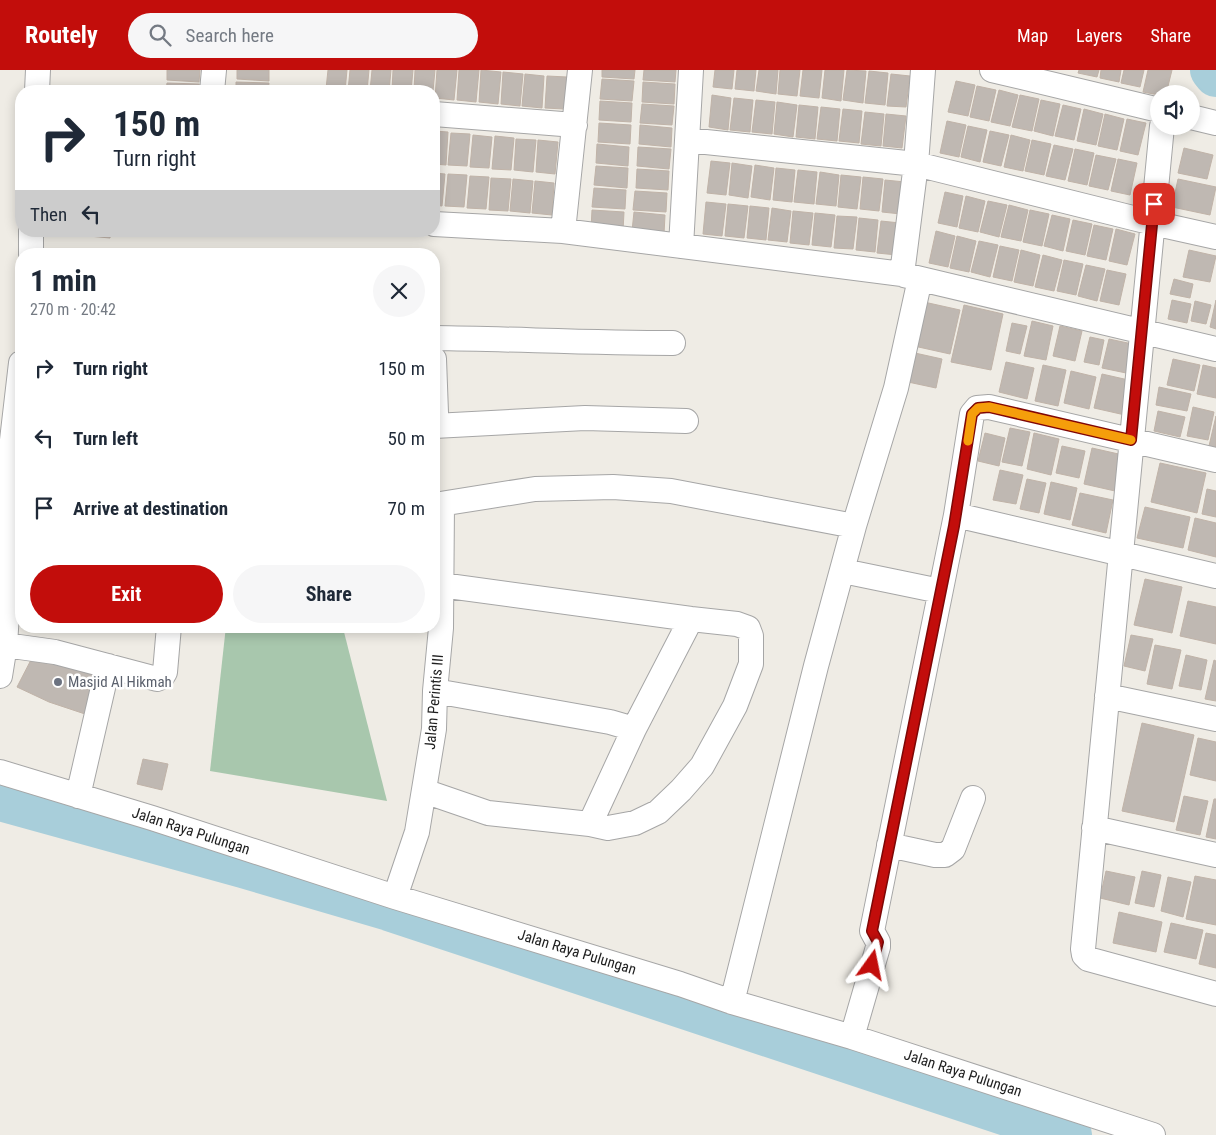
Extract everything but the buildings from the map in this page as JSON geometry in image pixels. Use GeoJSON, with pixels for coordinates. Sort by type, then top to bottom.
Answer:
{"type":"FeatureCollection","features":[{"type":"Feature","properties":{"kind":"street"},"geometry":{"type":"LineString","coordinates":[[37,85],[38,70]]}},
{"type":"Feature","properties":{"kind":"street"},"geometry":{"type":"LineString","coordinates":[[213,85],[214,70]]}},
{"type":"Feature","properties":{"kind":"street"},"geometry":{"type":"LineString","coordinates":[[563,231],[580,70]]}},
{"type":"Feature","properties":{"kind":"street"},"geometry":{"type":"LineString","coordinates":[[681,246],[691,70]]}},
{"type":"Feature","properties":{"kind":"street"},"geometry":{"type":"LineString","coordinates":[[732,1002],[816,666],[854,526],[896,388],[911,277],[916,164],[923,70]]}},
{"type":"Feature","properties":{"kind":"street"},"geometry":{"type":"LineString","coordinates":[[992,70],[1150,108]]}},
{"type":"Feature","properties":{"kind":"street"},"geometry":{"type":"LineString","coordinates":[[440,114],[575,124]]}},
{"type":"Feature","properties":{"kind":"street"},"geometry":{"type":"LineString","coordinates":[[1200,119],[1216,123]]}},
{"type":"Feature","properties":{"kind":"street"},"geometry":{"type":"LineString","coordinates":[[1161,135],[1083,950],[1084,956],[1088,959],[1216,994]]}},
{"type":"Feature","properties":{"kind":"street"},"geometry":{"type":"LineString","coordinates":[[687,140],[916,164],[1152,223],[1216,237]]}},
{"type":"Feature","properties":{"kind":"street"},"geometry":{"type":"LineString","coordinates":[[440,224],[563,231],[911,277],[1216,349]]}},
{"type":"Feature","properties":{"kind":"street"},"geometry":{"type":"LineString","coordinates":[[440,338],[600,343],[672,343]]}},
{"type":"Feature","properties":{"kind":"street"},"geometry":{"type":"LineString","coordinates":[[852,1037],[878,947],[878,942],[872,931],[956,515],[972,414],[978,408],[989,407],[1216,460]]}},
{"type":"Feature","properties":{"kind":"street"},"geometry":{"type":"LineString","coordinates":[[0,676],[14,605],[4,528],[15,414]]}},
{"type":"Feature","properties":{"kind":"street"},"geometry":{"type":"LineString","coordinates":[[440,426],[586,418],[686,421]]}},
{"type":"Feature","properties":{"kind":"street"},"geometry":{"type":"LineString","coordinates":[[440,504],[558,487],[623,488],[671,491],[854,526]]}},
{"type":"Feature","properties":{"kind":"street"},"geometry":{"type":"LineString","coordinates":[[956,515],[1216,576]]}},
{"type":"Feature","properties":{"kind":"street","name":"Jalan Perintis III"},"geometry":{"type":"LineString","coordinates":[[394,897],[417,832],[434,729],[435,691],[441,628],[440,558]]}},
{"type":"Feature","properties":{"kind":"street"},"geometry":{"type":"LineString","coordinates":[[843,570],[940,591]]}},
{"type":"Feature","properties":{"kind":"street"},"geometry":{"type":"LineString","coordinates":[[424,791],[488,813],[590,824],[608,828],[635,824],[658,812],[702,766],[735,706],[751,664],[752,636],[748,628],[737,624],[441,585]]}},
{"type":"Feature","properties":{"kind":"street"},"geometry":{"type":"LineString","coordinates":[[590,824],[634,729],[691,619]]}},
{"type":"Feature","properties":{"kind":"street"},"geometry":{"type":"LineString","coordinates":[[5,644],[55,652],[157,679],[165,672],[168,633]]}},
{"type":"Feature","properties":{"kind":"street"},"geometry":{"type":"LineString","coordinates":[[78,796],[108,666]]}},
{"type":"Feature","properties":{"kind":"street"},"geometry":{"type":"LineString","coordinates":[[435,691],[610,722],[634,729]]}},
{"type":"Feature","properties":{"kind":"street"},"geometry":{"type":"LineString","coordinates":[[1107,696],[1216,719]]}},
{"type":"Feature","properties":{"kind":"street","name":"Jalan Raya Pulungan"},"geometry":{"type":"LineString","coordinates":[[0,772],[152,818],[394,897],[670,981],[732,1002],[852,1037],[1153,1135]]}},
{"type":"Feature","properties":{"kind":"street"},"geometry":{"type":"LineString","coordinates":[[890,845],[935,855],[945,855],[953,849],[973,798]]}},
{"type":"Feature","properties":{"kind":"street"},"geometry":{"type":"LineString","coordinates":[[1094,828],[1216,855]]}},
{"type":"Feature","properties":{"kind":"green space"},"geometry":{"type":"Polygon","coordinates":[[[225,633],[344,633],[387,801],[210,771],[225,633]]]}},
{"type":"Feature","properties":{"kind":"waterway"},"geometry":{"type":"LineString","coordinates":[[1212,70],[1216,75]]}},
{"type":"Feature","properties":{"kind":"waterway"},"geometry":{"type":"LineString","coordinates":[[0,799],[243,866],[389,909],[1070,1135]]}},
{"type":"Feature","properties":{"kind":"slow traffic"},"geometry":{"type":"LineString","coordinates":[[968,441],[972,414],[978,408],[989,407],[1131,440]]}},
{"type":"Feature","properties":{"kind":"place","name":"Masjid Al Hikmah"},"geometry":{"type":"Point","coordinates":[58,682]}},
{"type":"Feature","properties":{"kind":"route"},"geometry":{"type":"LineString","coordinates":[[872,965],[878,947],[878,942],[872,931],[954,526],[972,414],[978,408],[989,407],[1131,440],[1154,204]]}}]}
